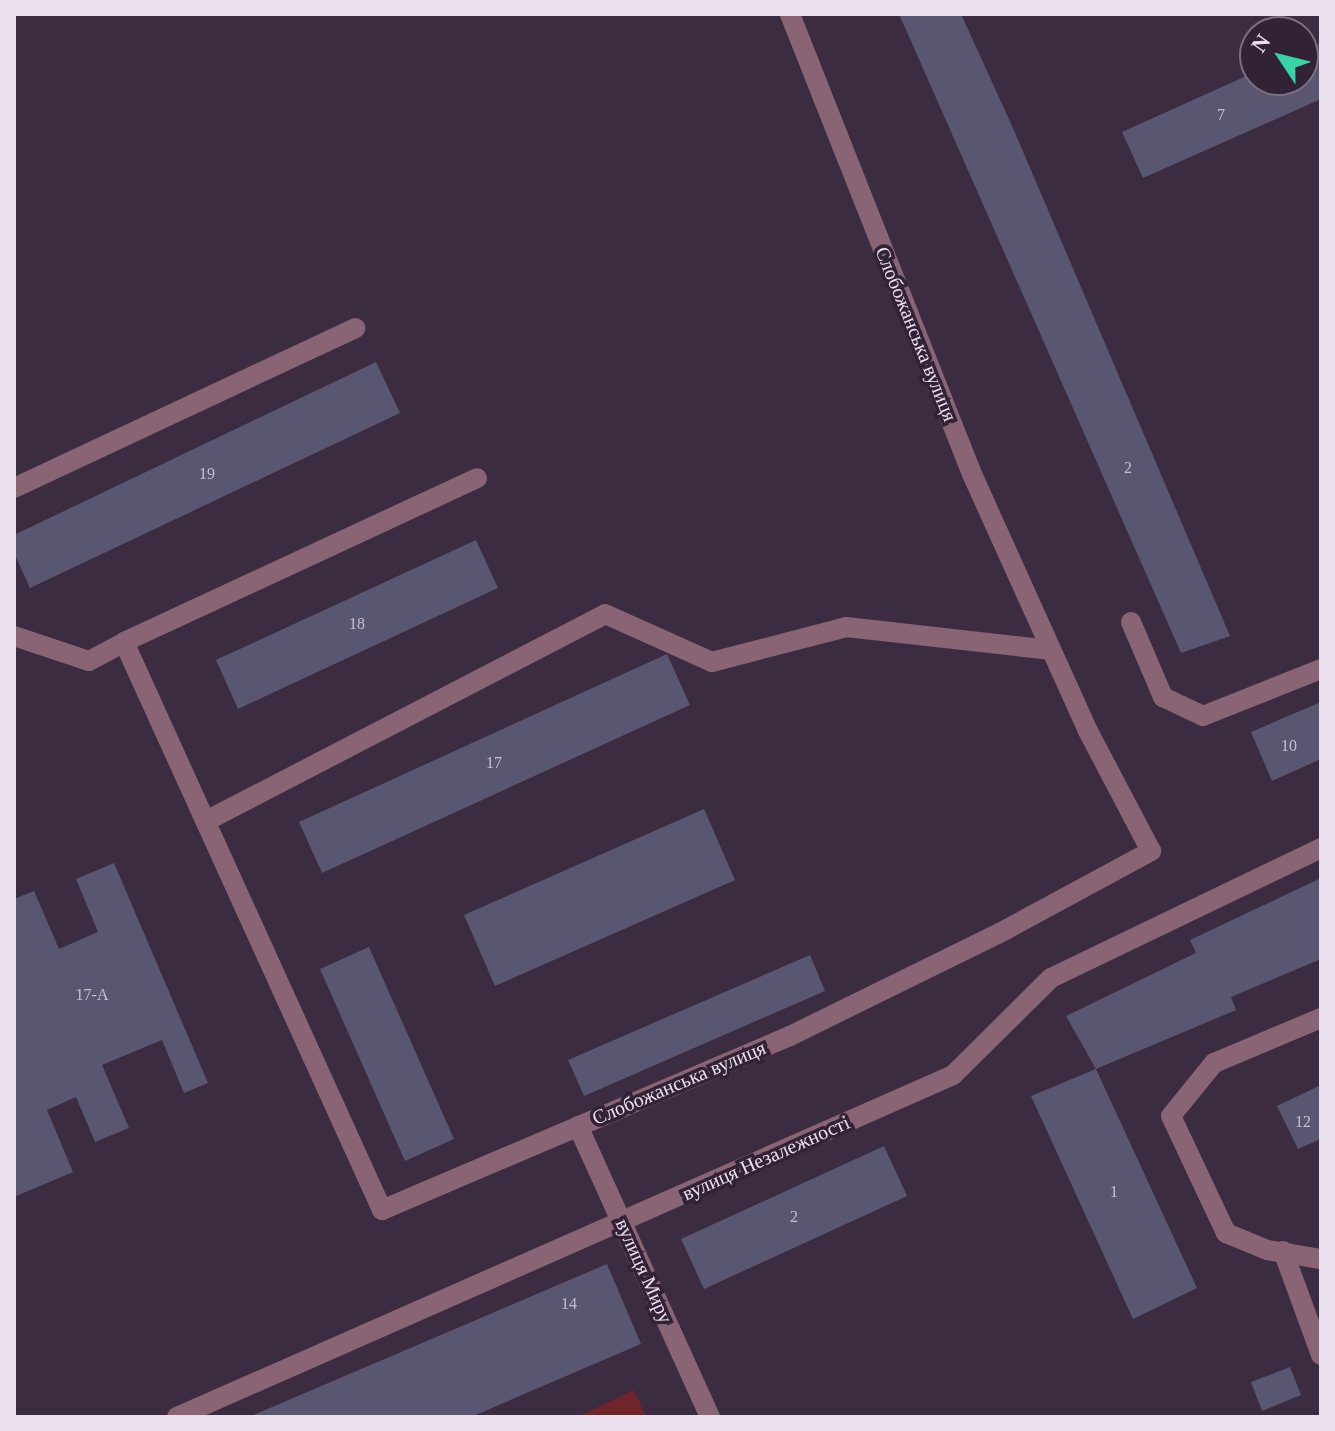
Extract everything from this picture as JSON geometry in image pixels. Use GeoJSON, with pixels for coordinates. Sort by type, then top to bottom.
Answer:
{"type":"FeatureCollection","features":[{"type":"Feature","properties":{"kind":"street","name":"Слобожанська вулиця"},"geometry":{"type":"LineString","coordinates":[[124,642],[208,820],[382,1210],[790,1036],[1007,929],[1151,851],[1050,650],[972,474],[790,14]]}},
{"type":"Feature","properties":{"kind":"street"},"geometry":{"type":"LineString","coordinates":[[14,488],[355,328]]}},
{"type":"Feature","properties":{"kind":"street"},"geometry":{"type":"LineString","coordinates":[[14,636],[89,661],[477,478]]}},
{"type":"Feature","properties":{"kind":"street"},"geometry":{"type":"LineString","coordinates":[[208,820],[605,614],[712,662],[846,627],[1050,650]]}},
{"type":"Feature","properties":{"kind":"street"},"geometry":{"type":"LineString","coordinates":[[1131,622],[1163,697],[1203,716],[1321,669]]}},
{"type":"Feature","properties":{"kind":"street","name":"вулиця Незалежності"},"geometry":{"type":"LineString","coordinates":[[177,1417],[953,1075],[1051,978],[1321,848]]}},
{"type":"Feature","properties":{"kind":"street"},"geometry":{"type":"LineString","coordinates":[[1321,1018],[1214,1063],[1171,1116],[1226,1233],[1267,1250],[1321,1259]]}},
{"type":"Feature","properties":{"kind":"street","name":"вулиця Миру"},"geometry":{"type":"LineString","coordinates":[[578,1126],[710,1417]]}},
{"type":"Feature","properties":{"kind":"street"},"geometry":{"type":"LineString","coordinates":[[1283,1251],[1321,1355]]}},
{"type":"Feature","properties":{"kind":"shaded area"},"geometry":{"type":"Polygon","coordinates":[[[634,1390],[646,1417],[577,1417],[634,1390]]]}},
{"type":"Feature","properties":{"kind":"building"},"geometry":{"type":"Polygon","coordinates":[[[899,14],[961,14],[1013,128],[1230,636],[1181,653],[899,14]]]}},
{"type":"Feature","properties":{"kind":"building"},"geometry":{"type":"Polygon","coordinates":[[[1319,44],[1321,99],[1143,178],[1122,132],[1239,79],[1239,96],[1319,96],[1319,44]]]}},
{"type":"Feature","properties":{"kind":"building"},"geometry":{"type":"Polygon","coordinates":[[[376,362],[400,413],[30,588],[14,553],[14,535],[376,362]]]}},
{"type":"Feature","properties":{"kind":"building"},"geometry":{"type":"Polygon","coordinates":[[[476,540],[498,588],[238,709],[216,660],[476,540]]]}},
{"type":"Feature","properties":{"kind":"building"},"geometry":{"type":"Polygon","coordinates":[[[667,654],[690,705],[322,873],[299,822],[667,654]]]}},
{"type":"Feature","properties":{"kind":"building"},"geometry":{"type":"Polygon","coordinates":[[[1321,702],[1321,759],[1272,781],[1251,732],[1321,702]]]}},
{"type":"Feature","properties":{"kind":"building"},"geometry":{"type":"Polygon","coordinates":[[[704,809],[735,880],[495,986],[464,915],[704,809]]]}},
{"type":"Feature","properties":{"kind":"building"},"geometry":{"type":"Polygon","coordinates":[[[114,863],[208,1083],[184,1093],[162,1040],[102,1065],[129,1128],[95,1142],[76,1097],[47,1110],[73,1172],[14,1197],[14,899],[34,891],[59,949],[98,932],[76,879],[114,863]]]}},
{"type":"Feature","properties":{"kind":"building"},"geometry":{"type":"Polygon","coordinates":[[[1321,878],[1321,959],[1231,997],[1236,1010],[1096,1069],[1066,1016],[1196,953],[1190,940],[1321,878]]]}},
{"type":"Feature","properties":{"kind":"building"},"geometry":{"type":"Polygon","coordinates":[[[369,947],[454,1139],[405,1161],[320,969],[369,947]]]}},
{"type":"Feature","properties":{"kind":"building"},"geometry":{"type":"Polygon","coordinates":[[[810,955],[825,991],[584,1096],[568,1060],[810,955]]]}},
{"type":"Feature","properties":{"kind":"building"},"geometry":{"type":"Polygon","coordinates":[[[1096,1069],[1197,1288],[1133,1319],[1031,1096],[1096,1069]]]}},
{"type":"Feature","properties":{"kind":"building"},"geometry":{"type":"Polygon","coordinates":[[[1321,1085],[1321,1139],[1298,1149],[1277,1106],[1321,1085]]]}},
{"type":"Feature","properties":{"kind":"building"},"geometry":{"type":"Polygon","coordinates":[[[884,1146],[907,1196],[704,1289],[681,1239],[884,1146]]]}},
{"type":"Feature","properties":{"kind":"building"},"geometry":{"type":"Polygon","coordinates":[[[607,1264],[641,1344],[471,1417],[249,1417],[607,1264]]]}},
{"type":"Feature","properties":{"kind":"building"},"geometry":{"type":"Polygon","coordinates":[[[1290,1367],[1301,1395],[1262,1411],[1251,1382],[1290,1367]]]}}]}
